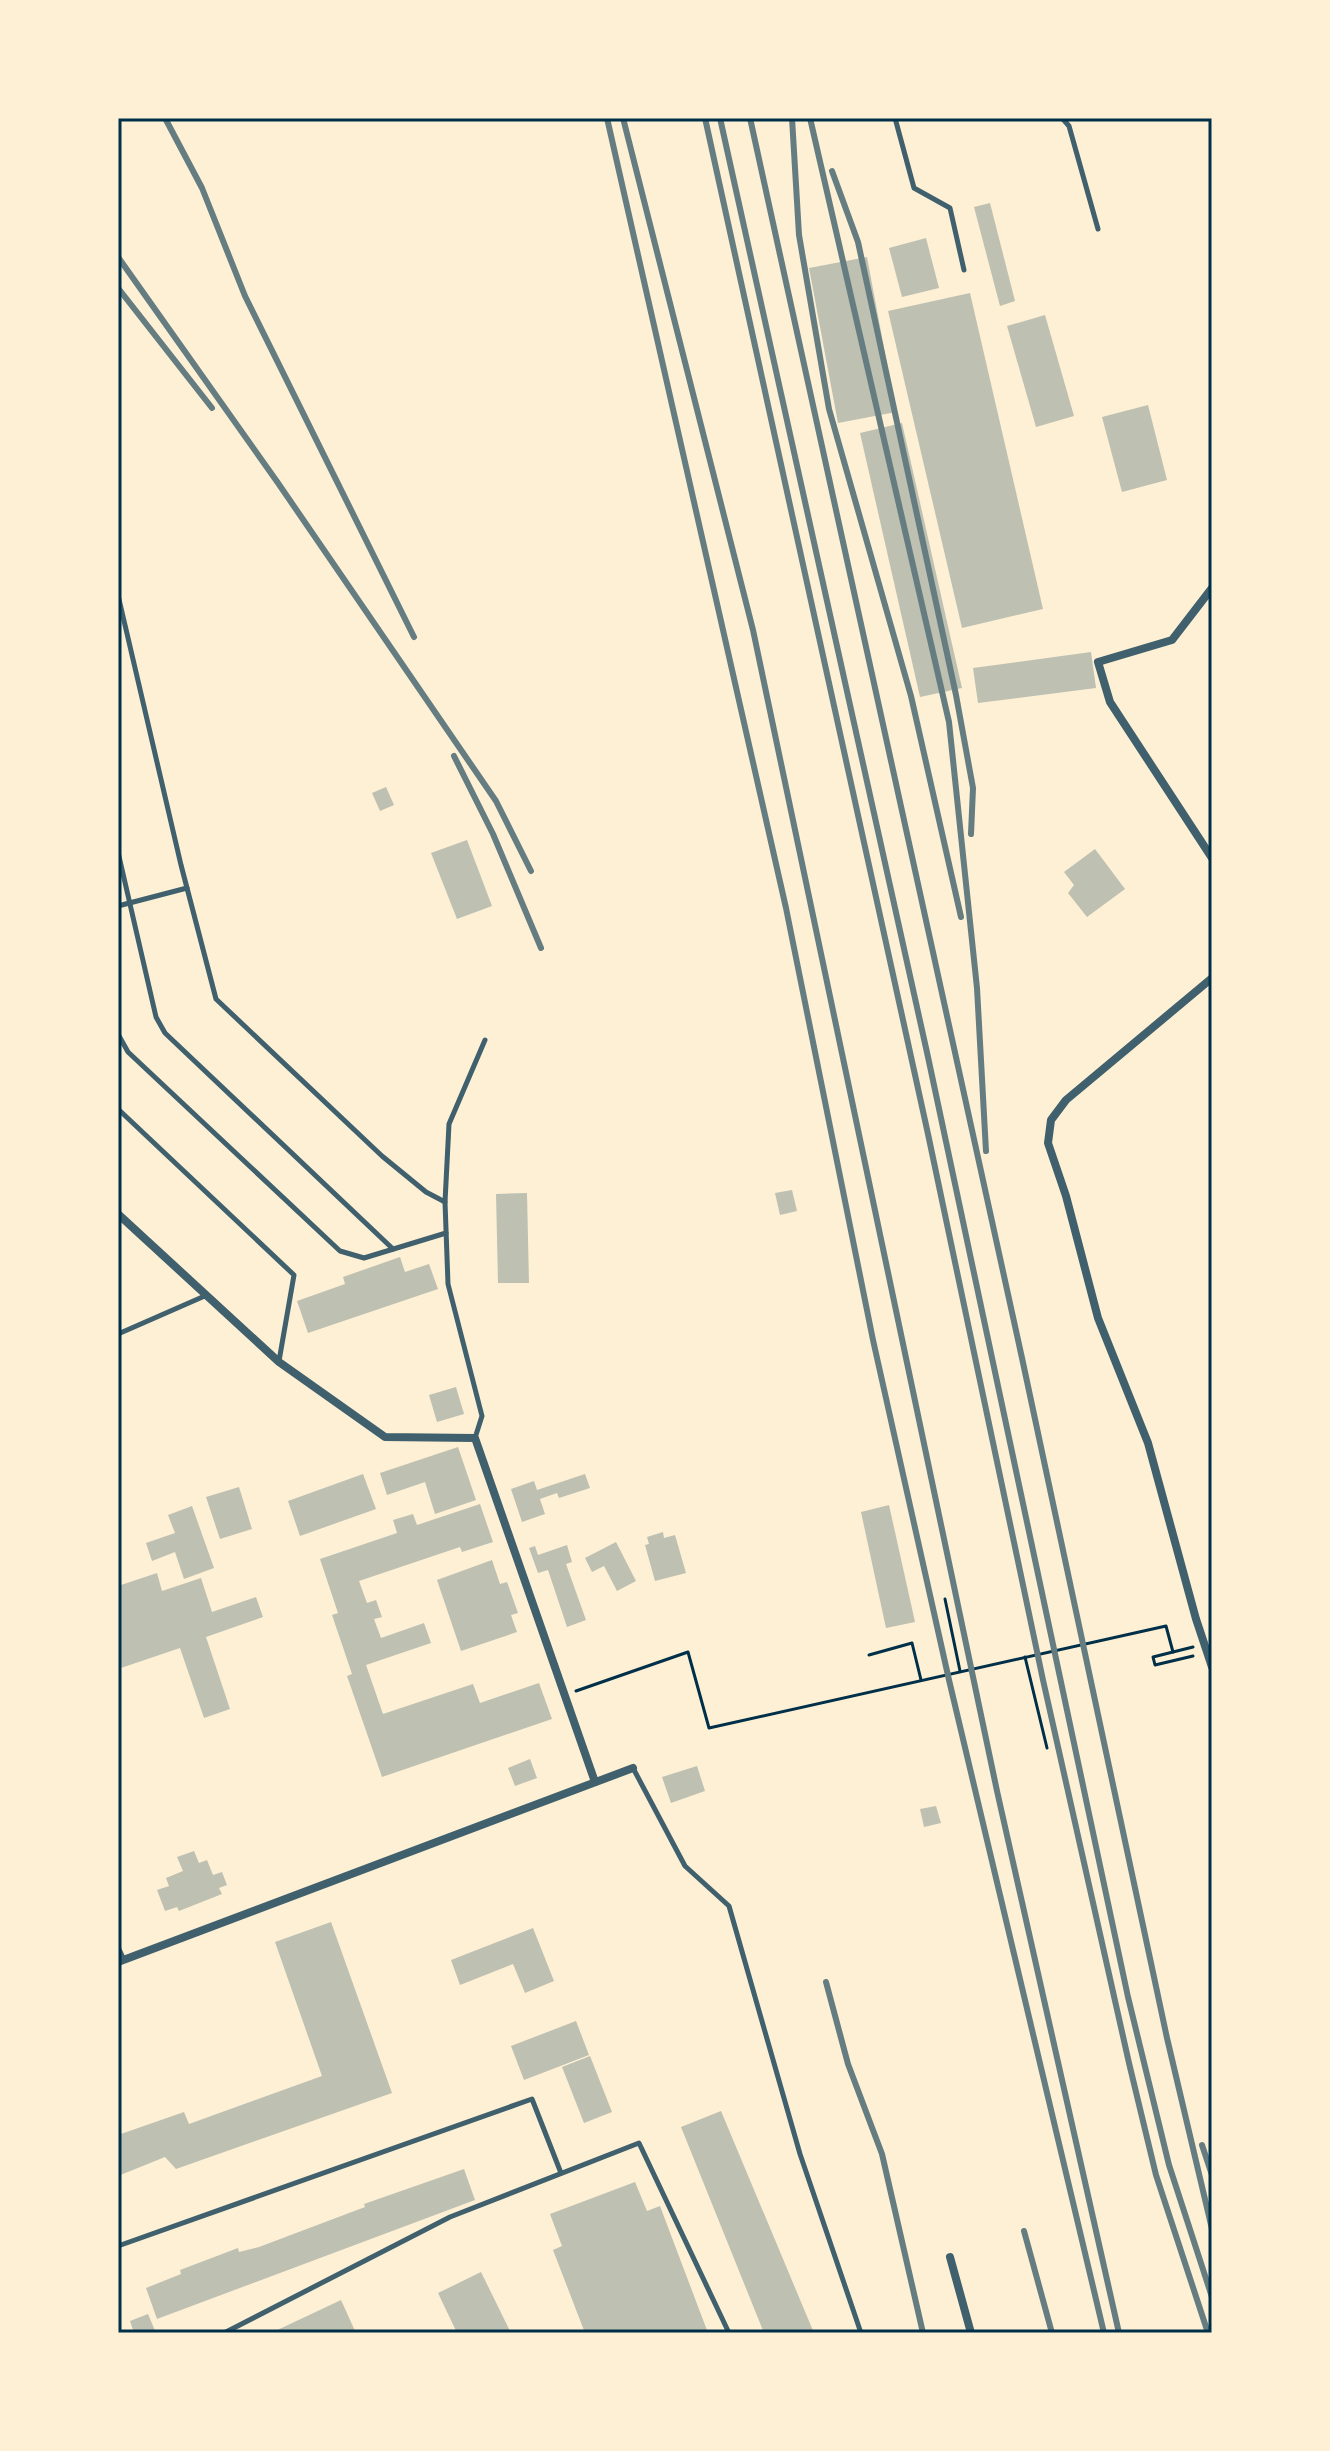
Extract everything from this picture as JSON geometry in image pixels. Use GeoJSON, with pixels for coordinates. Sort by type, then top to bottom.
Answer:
{"type":"FeatureCollection","features":[{"type":"Feature","properties":{"kind":"street"},"geometry":{"type":"LineString","coordinates":[[1212,588],[1172,640],[1098,662],[1110,702],[1212,858]]}},
{"type":"Feature","properties":{"kind":"street"},"geometry":{"type":"LineString","coordinates":[[1212,978],[1066,1100],[1051,1120],[1048,1143],[1066,1196],[1098,1318],[1148,1443],[1212,1667]]}},
{"type":"Feature","properties":{"kind":"street"},"geometry":{"type":"LineString","coordinates":[[118,1214],[279,1362],[385,1437],[475,1438],[595,1782]]}},
{"type":"Feature","properties":{"kind":"street"},"geometry":{"type":"LineString","coordinates":[[121,1961],[633,1768]]}},
{"type":"Feature","properties":{"kind":"street"},"geometry":{"type":"LineString","coordinates":[[950,2257],[971,2333]]}},
{"type":"Feature","properties":{"kind":"lane"},"geometry":{"type":"LineString","coordinates":[[895,118],[914,188],[950,208],[964,270]]}},
{"type":"Feature","properties":{"kind":"lane"},"geometry":{"type":"LineString","coordinates":[[1062,118],[1069,126],[1098,229]]}},
{"type":"Feature","properties":{"kind":"lane"},"geometry":{"type":"LineString","coordinates":[[118,595],[216,999],[382,1156],[426,1192],[445,1202]]}},
{"type":"Feature","properties":{"kind":"lane"},"geometry":{"type":"LineString","coordinates":[[118,852],[156,1017],[165,1033],[393,1249]]}},
{"type":"Feature","properties":{"kind":"lane"},"geometry":{"type":"LineString","coordinates":[[118,906],[187,888]]}},
{"type":"Feature","properties":{"kind":"lane"},"geometry":{"type":"LineString","coordinates":[[118,1034],[128,1052],[340,1251],[364,1258],[446,1233]]}},
{"type":"Feature","properties":{"kind":"lane"},"geometry":{"type":"LineString","coordinates":[[475,1438],[482,1416],[448,1284],[445,1202],[449,1124],[485,1040]]}},
{"type":"Feature","properties":{"kind":"lane"},"geometry":{"type":"LineString","coordinates":[[118,1109],[294,1275],[279,1362]]}},
{"type":"Feature","properties":{"kind":"lane"},"geometry":{"type":"LineString","coordinates":[[118,1334],[207,1295]]}},
{"type":"Feature","properties":{"kind":"lane"},"geometry":{"type":"LineString","coordinates":[[633,1768],[685,1866],[729,1906],[800,2154],[861,2333]]}},
{"type":"Feature","properties":{"kind":"lane"},"geometry":{"type":"LineString","coordinates":[[118,1947],[121,1961]]}},
{"type":"Feature","properties":{"kind":"lane"},"geometry":{"type":"LineString","coordinates":[[118,2246],[532,2099],[561,2174]]}},
{"type":"Feature","properties":{"kind":"lane"},"geometry":{"type":"LineString","coordinates":[[224,2333],[450,2217],[639,2143],[729,2333]]}},
{"type":"Feature","properties":{"kind":"path"},"geometry":{"type":"LineString","coordinates":[[945,1599],[960,1671]]}},
{"type":"Feature","properties":{"kind":"path"},"geometry":{"type":"LineString","coordinates":[[564,1695],[688,1652],[709,1728],[1166,1626],[1173,1652]]}},
{"type":"Feature","properties":{"kind":"path"},"geometry":{"type":"LineString","coordinates":[[869,1655],[912,1643],[921,1680]]}},
{"type":"Feature","properties":{"kind":"path"},"geometry":{"type":"LineString","coordinates":[[1198,1646],[1153,1657],[1155,1665],[1207,1653]]}},
{"type":"Feature","properties":{"kind":"path"},"geometry":{"type":"LineString","coordinates":[[1025,1657],[1047,1748]]}},
{"type":"Feature","properties":{"kind":"building"},"geometry":{"type":"Polygon","coordinates":[[[990,203],[1015,301],[1000,306],[974,207],[990,203]]]}},
{"type":"Feature","properties":{"kind":"building"},"geometry":{"type":"Polygon","coordinates":[[[926,238],[939,288],[902,297],[889,248],[926,238]]]}},
{"type":"Feature","properties":{"kind":"building"},"geometry":{"type":"Polygon","coordinates":[[[867,257],[896,412],[838,423],[809,268],[867,257]]]}},
{"type":"Feature","properties":{"kind":"building"},"geometry":{"type":"Polygon","coordinates":[[[970,293],[1043,609],[962,628],[888,311],[970,293]]]}},
{"type":"Feature","properties":{"kind":"building"},"geometry":{"type":"Polygon","coordinates":[[[1045,315],[1074,416],[1036,427],[1007,326],[1045,315]]]}},
{"type":"Feature","properties":{"kind":"building"},"geometry":{"type":"Polygon","coordinates":[[[1148,405],[1167,480],[1122,492],[1102,417],[1148,405]]]}},
{"type":"Feature","properties":{"kind":"building"},"geometry":{"type":"Polygon","coordinates":[[[902,423],[962,688],[920,697],[860,433],[902,423]]]}},
{"type":"Feature","properties":{"kind":"building"},"geometry":{"type":"Polygon","coordinates":[[[1091,652],[1096,688],[978,703],[973,668],[1091,652]]]}},
{"type":"Feature","properties":{"kind":"building"},"geometry":{"type":"Polygon","coordinates":[[[386,787],[394,805],[380,811],[372,793],[386,787]]]}},
{"type":"Feature","properties":{"kind":"building"},"geometry":{"type":"Polygon","coordinates":[[[467,840],[492,906],[457,919],[431,853],[467,840]]]}},
{"type":"Feature","properties":{"kind":"building"},"geometry":{"type":"Polygon","coordinates":[[[1095,849],[1125,889],[1087,917],[1068,893],[1074,885],[1064,872],[1095,849]]]}},
{"type":"Feature","properties":{"kind":"building"},"geometry":{"type":"Polygon","coordinates":[[[792,1190],[797,1211],[780,1215],[775,1193],[792,1190]]]}},
{"type":"Feature","properties":{"kind":"building"},"geometry":{"type":"Polygon","coordinates":[[[527,1193],[529,1283],[498,1283],[496,1194],[527,1193]]]}},
{"type":"Feature","properties":{"kind":"building"},"geometry":{"type":"Polygon","coordinates":[[[400,1257],[405,1272],[429,1264],[438,1289],[308,1333],[297,1301],[345,1284],[343,1277],[400,1257]]]}},
{"type":"Feature","properties":{"kind":"building"},"geometry":{"type":"Polygon","coordinates":[[[456,1387],[464,1414],[437,1422],[429,1395],[456,1387]]]}},
{"type":"Feature","properties":{"kind":"building"},"geometry":{"type":"Polygon","coordinates":[[[458,1447],[476,1500],[435,1514],[425,1482],[387,1495],[380,1473],[458,1447]]]}},
{"type":"Feature","properties":{"kind":"building"},"geometry":{"type":"Polygon","coordinates":[[[363,1474],[376,1509],[300,1536],[288,1501],[363,1474]]]}},
{"type":"Feature","properties":{"kind":"building"},"geometry":{"type":"Polygon","coordinates":[[[585,1474],[590,1488],[559,1498],[557,1493],[540,1499],[545,1514],[522,1522],[511,1489],[534,1481],[537,1490],[585,1474]]]}},
{"type":"Feature","properties":{"kind":"building"},"geometry":{"type":"Polygon","coordinates":[[[239,1487],[252,1529],[220,1539],[206,1497],[239,1487]]]}},
{"type":"Feature","properties":{"kind":"building"},"geometry":{"type":"Polygon","coordinates":[[[480,1504],[493,1542],[462,1552],[460,1547],[359,1581],[367,1603],[376,1600],[382,1617],[374,1619],[381,1638],[424,1623],[431,1643],[366,1665],[383,1714],[473,1684],[480,1703],[539,1683],[552,1719],[382,1777],[347,1676],[352,1674],[332,1615],[338,1613],[320,1559],[397,1533],[393,1520],[413,1514],[417,1525],[480,1504]]]}},
{"type":"Feature","properties":{"kind":"building"},"geometry":{"type":"Polygon","coordinates":[[[889,1505],[915,1622],[886,1628],[861,1512],[889,1505]]]}},
{"type":"Feature","properties":{"kind":"building"},"geometry":{"type":"Polygon","coordinates":[[[192,1506],[214,1568],[184,1579],[175,1552],[152,1561],[146,1543],[175,1533],[168,1515],[192,1506]]]}},
{"type":"Feature","properties":{"kind":"building"},"geometry":{"type":"Polygon","coordinates":[[[663,1532],[664,1538],[675,1535],[686,1573],[655,1581],[645,1545],[649,1544],[647,1537],[663,1532]]]}},
{"type":"Feature","properties":{"kind":"building"},"geometry":{"type":"Polygon","coordinates":[[[616,1542],[636,1581],[617,1591],[604,1566],[592,1572],[585,1558],[616,1542]]]}},
{"type":"Feature","properties":{"kind":"building"},"geometry":{"type":"Polygon","coordinates":[[[567,1545],[572,1562],[566,1564],[586,1620],[567,1627],[548,1570],[538,1573],[529,1548],[535,1546],[538,1555],[567,1545]]]}},
{"type":"Feature","properties":{"kind":"building"},"geometry":{"type":"Polygon","coordinates":[[[492,1560],[500,1584],[507,1582],[518,1613],[511,1615],[517,1632],[461,1651],[437,1580],[492,1560]]]}},
{"type":"Feature","properties":{"kind":"building"},"geometry":{"type":"Polygon","coordinates":[[[157,1573],[162,1591],[201,1578],[212,1612],[256,1597],[263,1617],[206,1637],[230,1709],[204,1718],[180,1648],[118,1669],[118,1586],[157,1573]]]}},
{"type":"Feature","properties":{"kind":"building"},"geometry":{"type":"Polygon","coordinates":[[[530,1759],[537,1778],[515,1786],[508,1768],[530,1759]]]}},
{"type":"Feature","properties":{"kind":"building"},"geometry":{"type":"Polygon","coordinates":[[[697,1766],[705,1791],[671,1803],[662,1777],[697,1766]]]}},
{"type":"Feature","properties":{"kind":"building"},"geometry":{"type":"Polygon","coordinates":[[[936,1806],[941,1823],[924,1827],[920,1809],[936,1806]]]}},
{"type":"Feature","properties":{"kind":"building"},"geometry":{"type":"Polygon","coordinates":[[[194,1851],[199,1863],[207,1860],[213,1875],[222,1872],[227,1885],[219,1888],[222,1894],[179,1911],[177,1907],[165,1911],[157,1890],[169,1886],[166,1878],[183,1871],[177,1857],[194,1851]]]}},
{"type":"Feature","properties":{"kind":"building"},"geometry":{"type":"Polygon","coordinates":[[[331,1922],[392,2093],[176,2169],[165,2157],[118,2176],[118,2135],[184,2112],[189,2124],[322,2076],[275,1942],[331,1922]]]}},
{"type":"Feature","properties":{"kind":"building"},"geometry":{"type":"Polygon","coordinates":[[[533,1928],[554,1981],[525,1993],[513,1964],[460,1985],[451,1960],[533,1928]]]}},
{"type":"Feature","properties":{"kind":"building"},"geometry":{"type":"Polygon","coordinates":[[[576,2021],[589,2055],[524,2080],[511,2046],[576,2021]]]}},
{"type":"Feature","properties":{"kind":"building"},"geometry":{"type":"Polygon","coordinates":[[[590,2056],[612,2112],[584,2123],[562,2067],[590,2056]]]}},
{"type":"Feature","properties":{"kind":"building"},"geometry":{"type":"Polygon","coordinates":[[[721,2111],[814,2333],[764,2333],[681,2127],[721,2111]]]}},
{"type":"Feature","properties":{"kind":"building"},"geometry":{"type":"Polygon","coordinates":[[[464,2169],[475,2200],[157,2319],[146,2288],[181,2274],[180,2270],[238,2248],[239,2252],[259,2247],[365,2207],[364,2204],[464,2169]]]}},
{"type":"Feature","properties":{"kind":"building"},"geometry":{"type":"Polygon","coordinates":[[[635,2182],[647,2211],[660,2206],[708,2333],[585,2333],[553,2250],[562,2246],[550,2214],[635,2182]]]}},
{"type":"Feature","properties":{"kind":"building"},"geometry":{"type":"Polygon","coordinates":[[[481,2272],[511,2333],[457,2333],[438,2293],[481,2272]]]}},
{"type":"Feature","properties":{"kind":"building"},"geometry":{"type":"Polygon","coordinates":[[[341,2300],[355,2331],[271,2333],[341,2300]]]}},
{"type":"Feature","properties":{"kind":"building"},"geometry":{"type":"Polygon","coordinates":[[[148,2314],[156,2333],[134,2333],[130,2321],[148,2314]]]}},
{"type":"Feature","properties":{"kind":"railway"},"geometry":{"type":"LineString","coordinates":[[165,118],[202,188],[245,296],[414,637]]}},
{"type":"Feature","properties":{"kind":"railway"},"geometry":{"type":"LineString","coordinates":[[607,118],[786,908],[873,1340],[949,1680],[1104,2333]]}},
{"type":"Feature","properties":{"kind":"railway"},"geometry":{"type":"LineString","coordinates":[[623,118],[753,630],[997,1791],[1119,2333]]}},
{"type":"Feature","properties":{"kind":"railway"},"geometry":{"type":"LineString","coordinates":[[705,118],[928,1134],[1043,1680],[1129,2063],[1156,2175],[1208,2333]]}},
{"type":"Feature","properties":{"kind":"railway"},"geometry":{"type":"LineString","coordinates":[[720,118],[928,1057],[1128,1997],[1169,2165],[1212,2297]]}},
{"type":"Feature","properties":{"kind":"railway"},"geometry":{"type":"LineString","coordinates":[[750,118],[1022,1358],[1167,2038],[1212,2229]]}},
{"type":"Feature","properties":{"kind":"railway"},"geometry":{"type":"LineString","coordinates":[[792,118],[799,235],[829,409],[911,696],[961,917]]}},
{"type":"Feature","properties":{"kind":"railway"},"geometry":{"type":"LineString","coordinates":[[810,118],[949,722],[977,988],[986,1151]]}},
{"type":"Feature","properties":{"kind":"railway"},"geometry":{"type":"LineString","coordinates":[[832,171],[858,242],[956,695],[973,788],[971,834]]}},
{"type":"Feature","properties":{"kind":"railway"},"geometry":{"type":"LineString","coordinates":[[118,257],[278,483],[496,801],[531,871]]}},
{"type":"Feature","properties":{"kind":"railway"},"geometry":{"type":"LineString","coordinates":[[118,288],[212,408]]}},
{"type":"Feature","properties":{"kind":"railway"},"geometry":{"type":"LineString","coordinates":[[454,756],[493,834],[541,948]]}},
{"type":"Feature","properties":{"kind":"railway"},"geometry":{"type":"LineString","coordinates":[[826,1982],[848,2064],[882,2154],[923,2333]]}},
{"type":"Feature","properties":{"kind":"railway"},"geometry":{"type":"LineString","coordinates":[[1202,2145],[1212,2175]]}},
{"type":"Feature","properties":{"kind":"railway"},"geometry":{"type":"LineString","coordinates":[[1024,2231],[1052,2333]]}}]}
